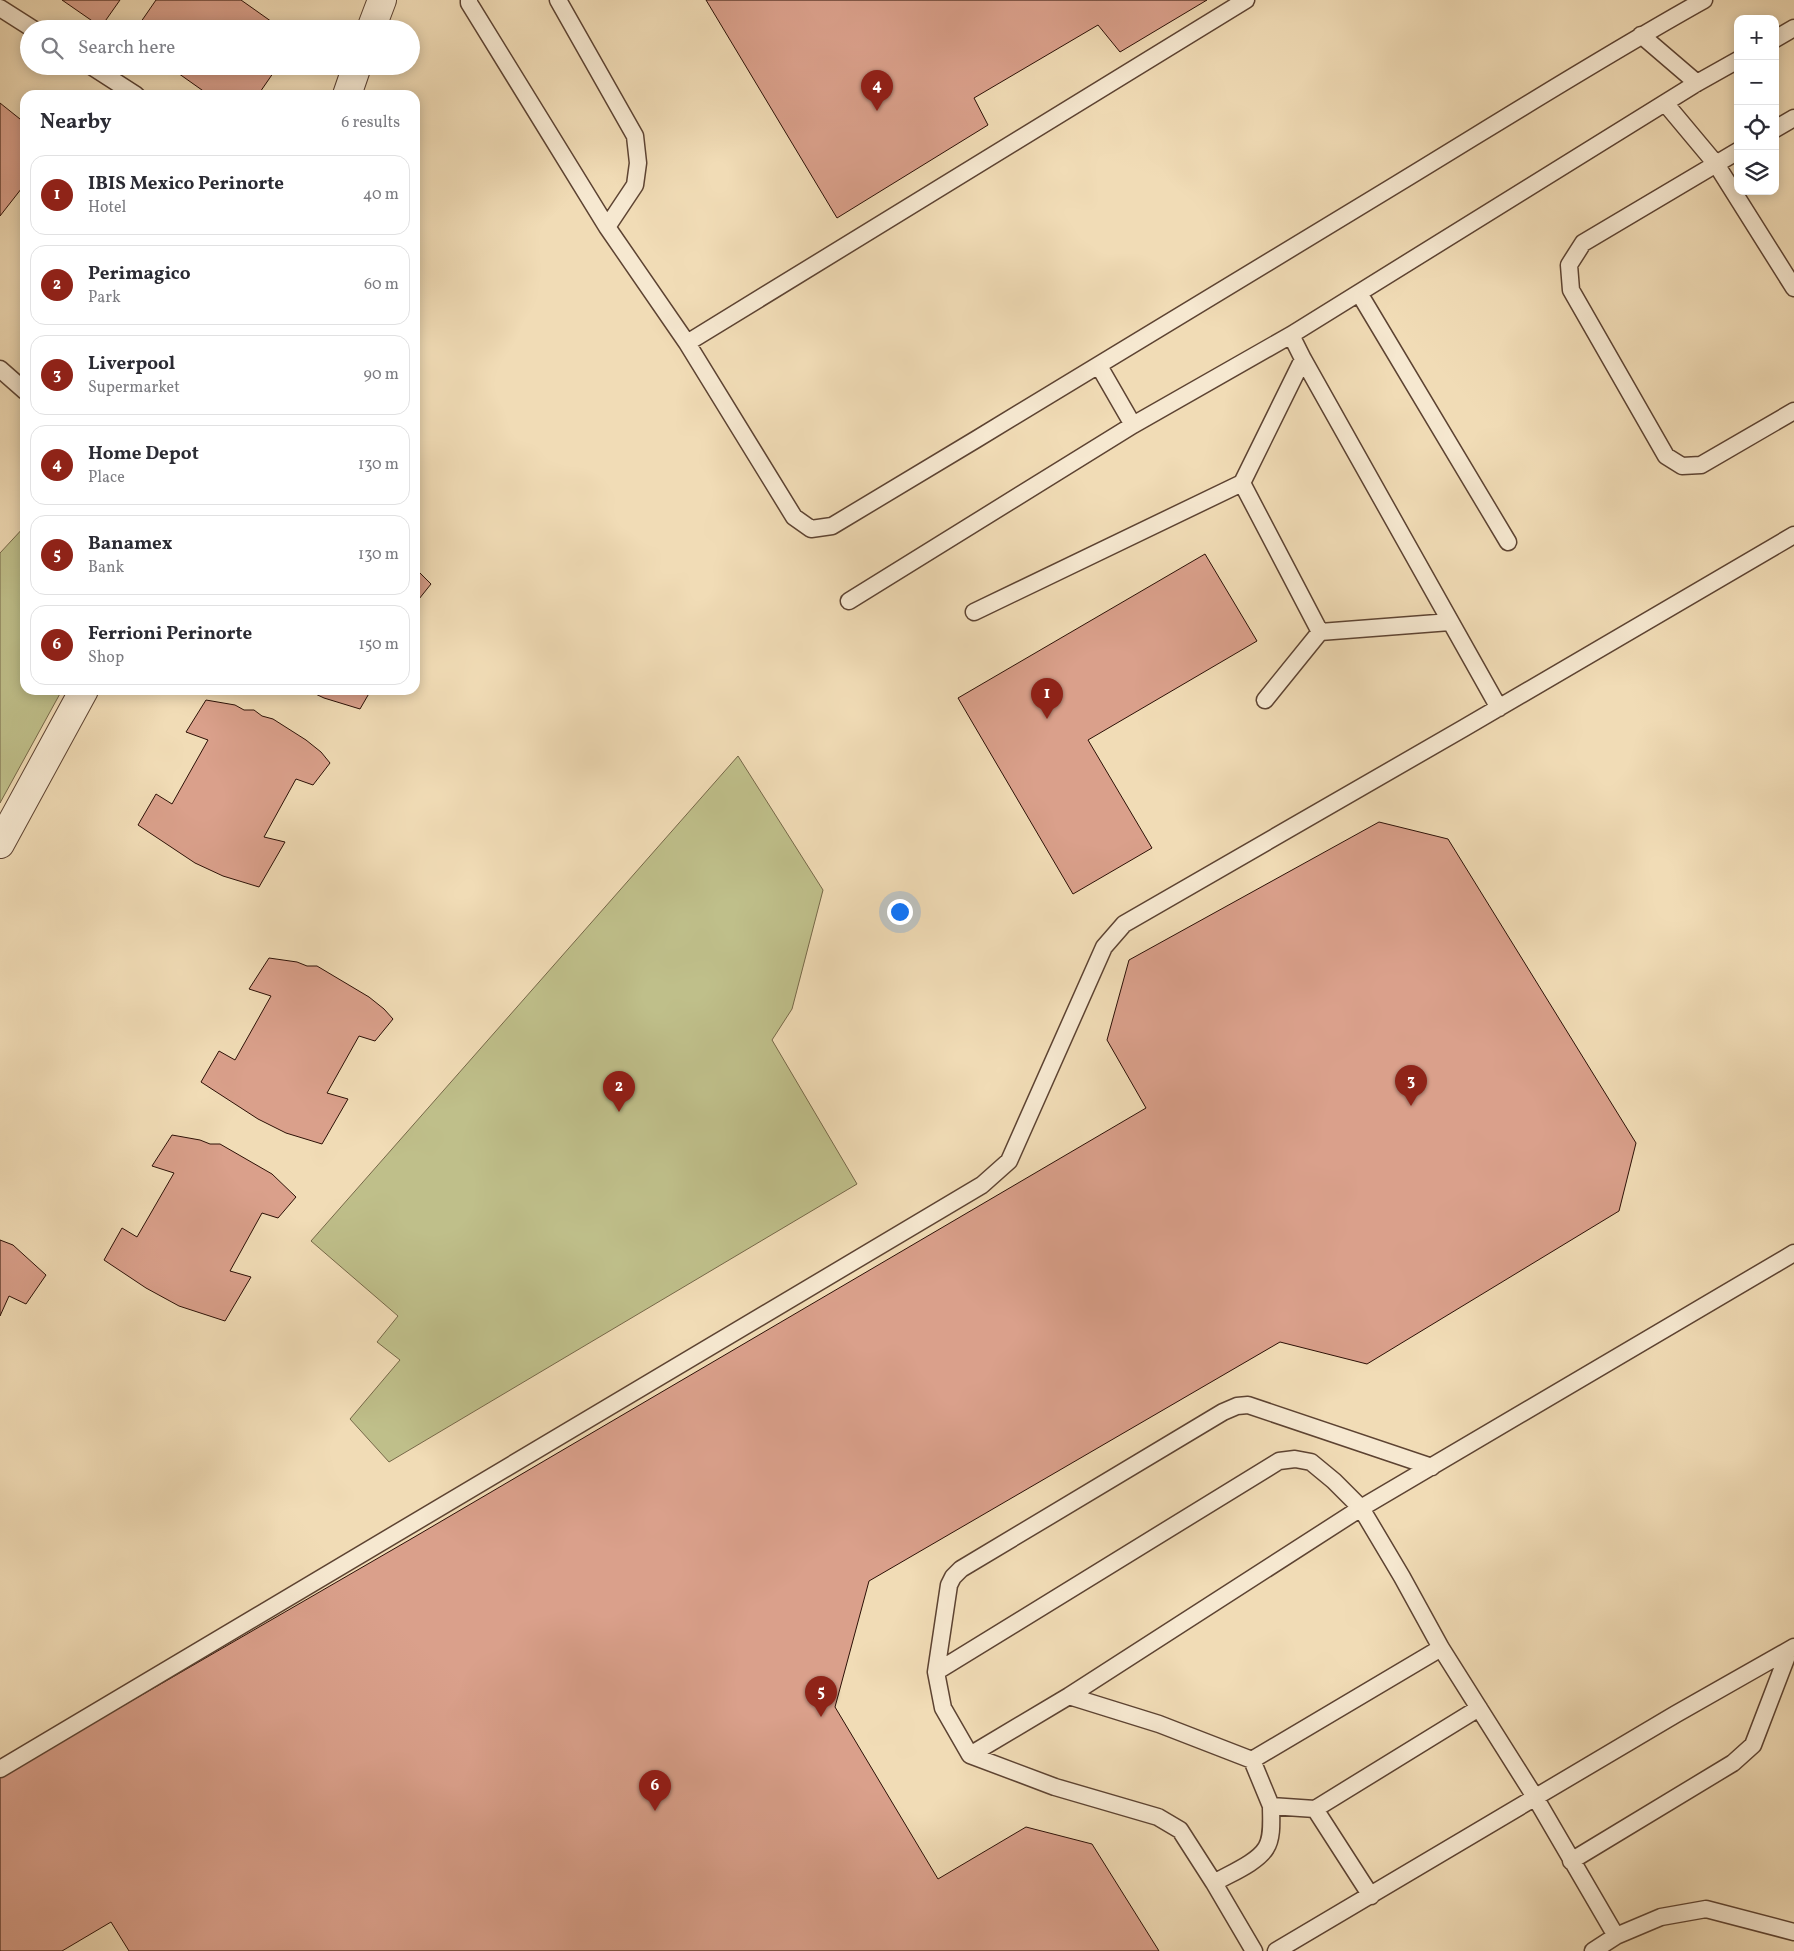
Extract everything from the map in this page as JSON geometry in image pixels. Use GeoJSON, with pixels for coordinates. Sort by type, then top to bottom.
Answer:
{"type":"FeatureCollection","features":[{"type":"Feature","properties":{"kind":"street"},"geometry":{"type":"LineString","coordinates":[[374,20],[382,0]]}},
{"type":"Feature","properties":{"kind":"street"},"geometry":{"type":"LineString","coordinates":[[349,90],[354,75]]}},
{"type":"Feature","properties":{"kind":"street"},"geometry":{"type":"LineString","coordinates":[[0,844],[81,695]]}},
{"type":"Feature","properties":{"kind":"lane"},"geometry":{"type":"LineString","coordinates":[[469,0],[469,3],[607,227],[687,343],[794,517],[811,529],[832,526],[1099,366],[1641,35],[1704,0]]}},
{"type":"Feature","properties":{"kind":"lane"},"geometry":{"type":"LineString","coordinates":[[558,0],[635,136],[638,163],[635,184],[607,227]]}},
{"type":"Feature","properties":{"kind":"lane"},"geometry":{"type":"LineString","coordinates":[[687,343],[1246,0]]}},
{"type":"Feature","properties":{"kind":"lane"},"geometry":{"type":"LineString","coordinates":[[0,8],[20,21]]}},
{"type":"Feature","properties":{"kind":"lane"},"geometry":{"type":"LineString","coordinates":[[1779,37],[1794,28]]}},
{"type":"Feature","properties":{"kind":"lane"},"geometry":{"type":"LineString","coordinates":[[1641,35],[1697,83]]}},
{"type":"Feature","properties":{"kind":"lane"},"geometry":{"type":"LineString","coordinates":[[849,601],[1132,426],[1359,293],[1697,83],[1734,62]]}},
{"type":"Feature","properties":{"kind":"lane"},"geometry":{"type":"LineString","coordinates":[[105,75],[128,90]]}},
{"type":"Feature","properties":{"kind":"lane"},"geometry":{"type":"LineString","coordinates":[[1665,103],[1716,164],[1794,288]]}},
{"type":"Feature","properties":{"kind":"lane"},"geometry":{"type":"LineString","coordinates":[[1779,127],[1794,118]]}},
{"type":"Feature","properties":{"kind":"lane"},"geometry":{"type":"LineString","coordinates":[[1734,153],[1583,243],[1569,265],[1570,290],[1666,456],[1682,466],[1701,465],[1794,411]]}},
{"type":"Feature","properties":{"kind":"lane"},"geometry":{"type":"LineString","coordinates":[[1359,293],[1508,542]]}},
{"type":"Feature","properties":{"kind":"lane"},"geometry":{"type":"LineString","coordinates":[[1291,334],[1303,359],[1498,708]]}},
{"type":"Feature","properties":{"kind":"lane"},"geometry":{"type":"LineString","coordinates":[[974,612],[1242,482],[1303,359]]}},
{"type":"Feature","properties":{"kind":"lane"},"geometry":{"type":"LineString","coordinates":[[1099,366],[1132,426]]}},
{"type":"Feature","properties":{"kind":"lane"},"geometry":{"type":"LineString","coordinates":[[0,369],[20,387]]}},
{"type":"Feature","properties":{"kind":"lane"},"geometry":{"type":"LineString","coordinates":[[1242,482],[1320,632]]}},
{"type":"Feature","properties":{"kind":"lane"},"geometry":{"type":"LineString","coordinates":[[0,1769],[982,1185],[1009,1160],[1104,947],[1124,924],[1794,535]]}},
{"type":"Feature","properties":{"kind":"lane"},"geometry":{"type":"LineString","coordinates":[[1265,700],[1320,632],[1450,622]]}},
{"type":"Feature","properties":{"kind":"lane"},"geometry":{"type":"LineString","coordinates":[[970,1755],[1069,1696],[1361,1508],[1794,1253]]}},
{"type":"Feature","properties":{"kind":"lane"},"geometry":{"type":"LineString","coordinates":[[1254,1951],[1180,1830],[1158,1817],[1055,1787],[970,1755],[943,1708],[936,1672],[949,1585],[953,1577],[961,1569],[1223,1412],[1237,1406],[1248,1405],[1432,1467]]}},
{"type":"Feature","properties":{"kind":"lane"},"geometry":{"type":"LineString","coordinates":[[936,1672],[1279,1461],[1295,1459],[1311,1462],[1334,1481],[1361,1508],[1441,1648],[1535,1797],[1616,1936]]}},
{"type":"Feature","properties":{"kind":"lane"},"geometry":{"type":"LineString","coordinates":[[1252,1760],[1441,1648]]}},
{"type":"Feature","properties":{"kind":"lane"},"geometry":{"type":"LineString","coordinates":[[1276,1951],[1535,1797],[1791,1649]]}},
{"type":"Feature","properties":{"kind":"lane"},"geometry":{"type":"LineString","coordinates":[[1571,1861],[1733,1763],[1753,1745],[1791,1649]]}},
{"type":"Feature","properties":{"kind":"lane"},"geometry":{"type":"LineString","coordinates":[[1069,1696],[1159,1724],[1252,1760],[1271,1806],[1271,1828],[1266,1848],[1250,1862],[1214,1883]]}},
{"type":"Feature","properties":{"kind":"lane"},"geometry":{"type":"LineString","coordinates":[[1271,1806],[1315,1809],[1479,1708]]}},
{"type":"Feature","properties":{"kind":"lane"},"geometry":{"type":"LineString","coordinates":[[1315,1809],[1370,1896]]}},
{"type":"Feature","properties":{"kind":"lane"},"geometry":{"type":"LineString","coordinates":[[1593,1951],[1616,1936],[1661,1917],[1706,1908],[1794,1932]]}},
{"type":"Feature","properties":{"kind":"green space"},"geometry":{"type":"Polygon","coordinates":[[[20,531],[20,695],[59,695],[0,803],[0,553],[20,531]]]}},
{"type":"Feature","properties":{"kind":"green space"},"geometry":{"type":"Polygon","coordinates":[[[738,756],[823,890],[792,1009],[772,1040],[857,1184],[389,1462],[350,1419],[400,1360],[377,1342],[398,1316],[311,1241],[738,756]]]}},
{"type":"Feature","properties":{"kind":"building"},"geometry":{"type":"Polygon","coordinates":[[[62,0],[120,0],[106,20],[91,20],[62,0]]]}},
{"type":"Feature","properties":{"kind":"building"},"geometry":{"type":"Polygon","coordinates":[[[156,0],[241,0],[269,20],[142,20],[156,0]]]}},
{"type":"Feature","properties":{"kind":"building"},"geometry":{"type":"Polygon","coordinates":[[[706,0],[1207,0],[1120,52],[1098,25],[974,98],[988,125],[837,218],[706,0]]]}},
{"type":"Feature","properties":{"kind":"building"},"geometry":{"type":"Polygon","coordinates":[[[181,75],[272,75],[261,90],[202,90],[181,75]]]}},
{"type":"Feature","properties":{"kind":"building"},"geometry":{"type":"Polygon","coordinates":[[[0,103],[20,119],[20,190],[0,216],[0,103]]]}},
{"type":"Feature","properties":{"kind":"building"},"geometry":{"type":"Polygon","coordinates":[[[1205,554],[1257,641],[1088,740],[1152,848],[1073,894],[958,698],[1205,554]]]}},
{"type":"Feature","properties":{"kind":"building"},"geometry":{"type":"Polygon","coordinates":[[[420,573],[431,584],[420,598],[420,573]]]}},
{"type":"Feature","properties":{"kind":"building"},"geometry":{"type":"Polygon","coordinates":[[[318,695],[368,695],[360,709],[318,695]]]}},
{"type":"Feature","properties":{"kind":"building"},"geometry":{"type":"Polygon","coordinates":[[[206,700],[235,705],[244,710],[254,710],[262,716],[273,719],[306,740],[321,752],[330,763],[313,785],[296,779],[264,837],[285,842],[259,887],[223,876],[195,863],[138,825],[156,794],[172,804],[208,740],[186,732],[206,700]]]}},
{"type":"Feature","properties":{"kind":"building"},"geometry":{"type":"Polygon","coordinates":[[[1379,822],[1448,839],[1636,1143],[1619,1211],[1367,1364],[1280,1342],[869,1581],[835,1707],[938,1879],[1026,1827],[1092,1844],[1159,1951],[129,1951],[111,1922],[62,1951],[0,1951],[0,1777],[411,1539],[1146,1108],[1107,1040],[1129,960],[1379,822]]]}},
{"type":"Feature","properties":{"kind":"building"},"geometry":{"type":"Polygon","coordinates":[[[269,958],[297,962],[307,966],[317,966],[369,997],[393,1019],[375,1041],[359,1036],[327,1093],[348,1099],[322,1144],[286,1133],[258,1119],[201,1082],[219,1051],[235,1060],[271,996],[249,989],[269,958]]]}},
{"type":"Feature","properties":{"kind":"building"},"geometry":{"type":"Polygon","coordinates":[[[172,1135],[200,1140],[210,1144],[220,1144],[272,1174],[296,1197],[278,1218],[262,1213],[230,1271],[251,1277],[225,1321],[179,1306],[146,1288],[104,1260],[122,1228],[137,1237],[174,1173],[152,1166],[172,1135]]]}},
{"type":"Feature","properties":{"kind":"building"},"geometry":{"type":"Polygon","coordinates":[[[0,1240],[13,1245],[46,1275],[26,1304],[9,1296],[0,1316],[0,1240]]]}},
{"type":"Feature","properties":{"kind":"place","name":"Home Depot"},"geometry":{"type":"Point","coordinates":[877,111]}},
{"type":"Feature","properties":{"kind":"place","name":"IBIS Mexico Perinorte"},"geometry":{"type":"Point","coordinates":[1047,719]}},
{"type":"Feature","properties":{"kind":"place","name":"Liverpool"},"geometry":{"type":"Point","coordinates":[1411,1106]}},
{"type":"Feature","properties":{"kind":"place","name":"Perimagico"},"geometry":{"type":"Point","coordinates":[619,1112]}},
{"type":"Feature","properties":{"kind":"place","name":"Banamex"},"geometry":{"type":"Point","coordinates":[821,1717]}},
{"type":"Feature","properties":{"kind":"place","name":"Ferrioni Perinorte"},"geometry":{"type":"Point","coordinates":[655,1811]}}]}
